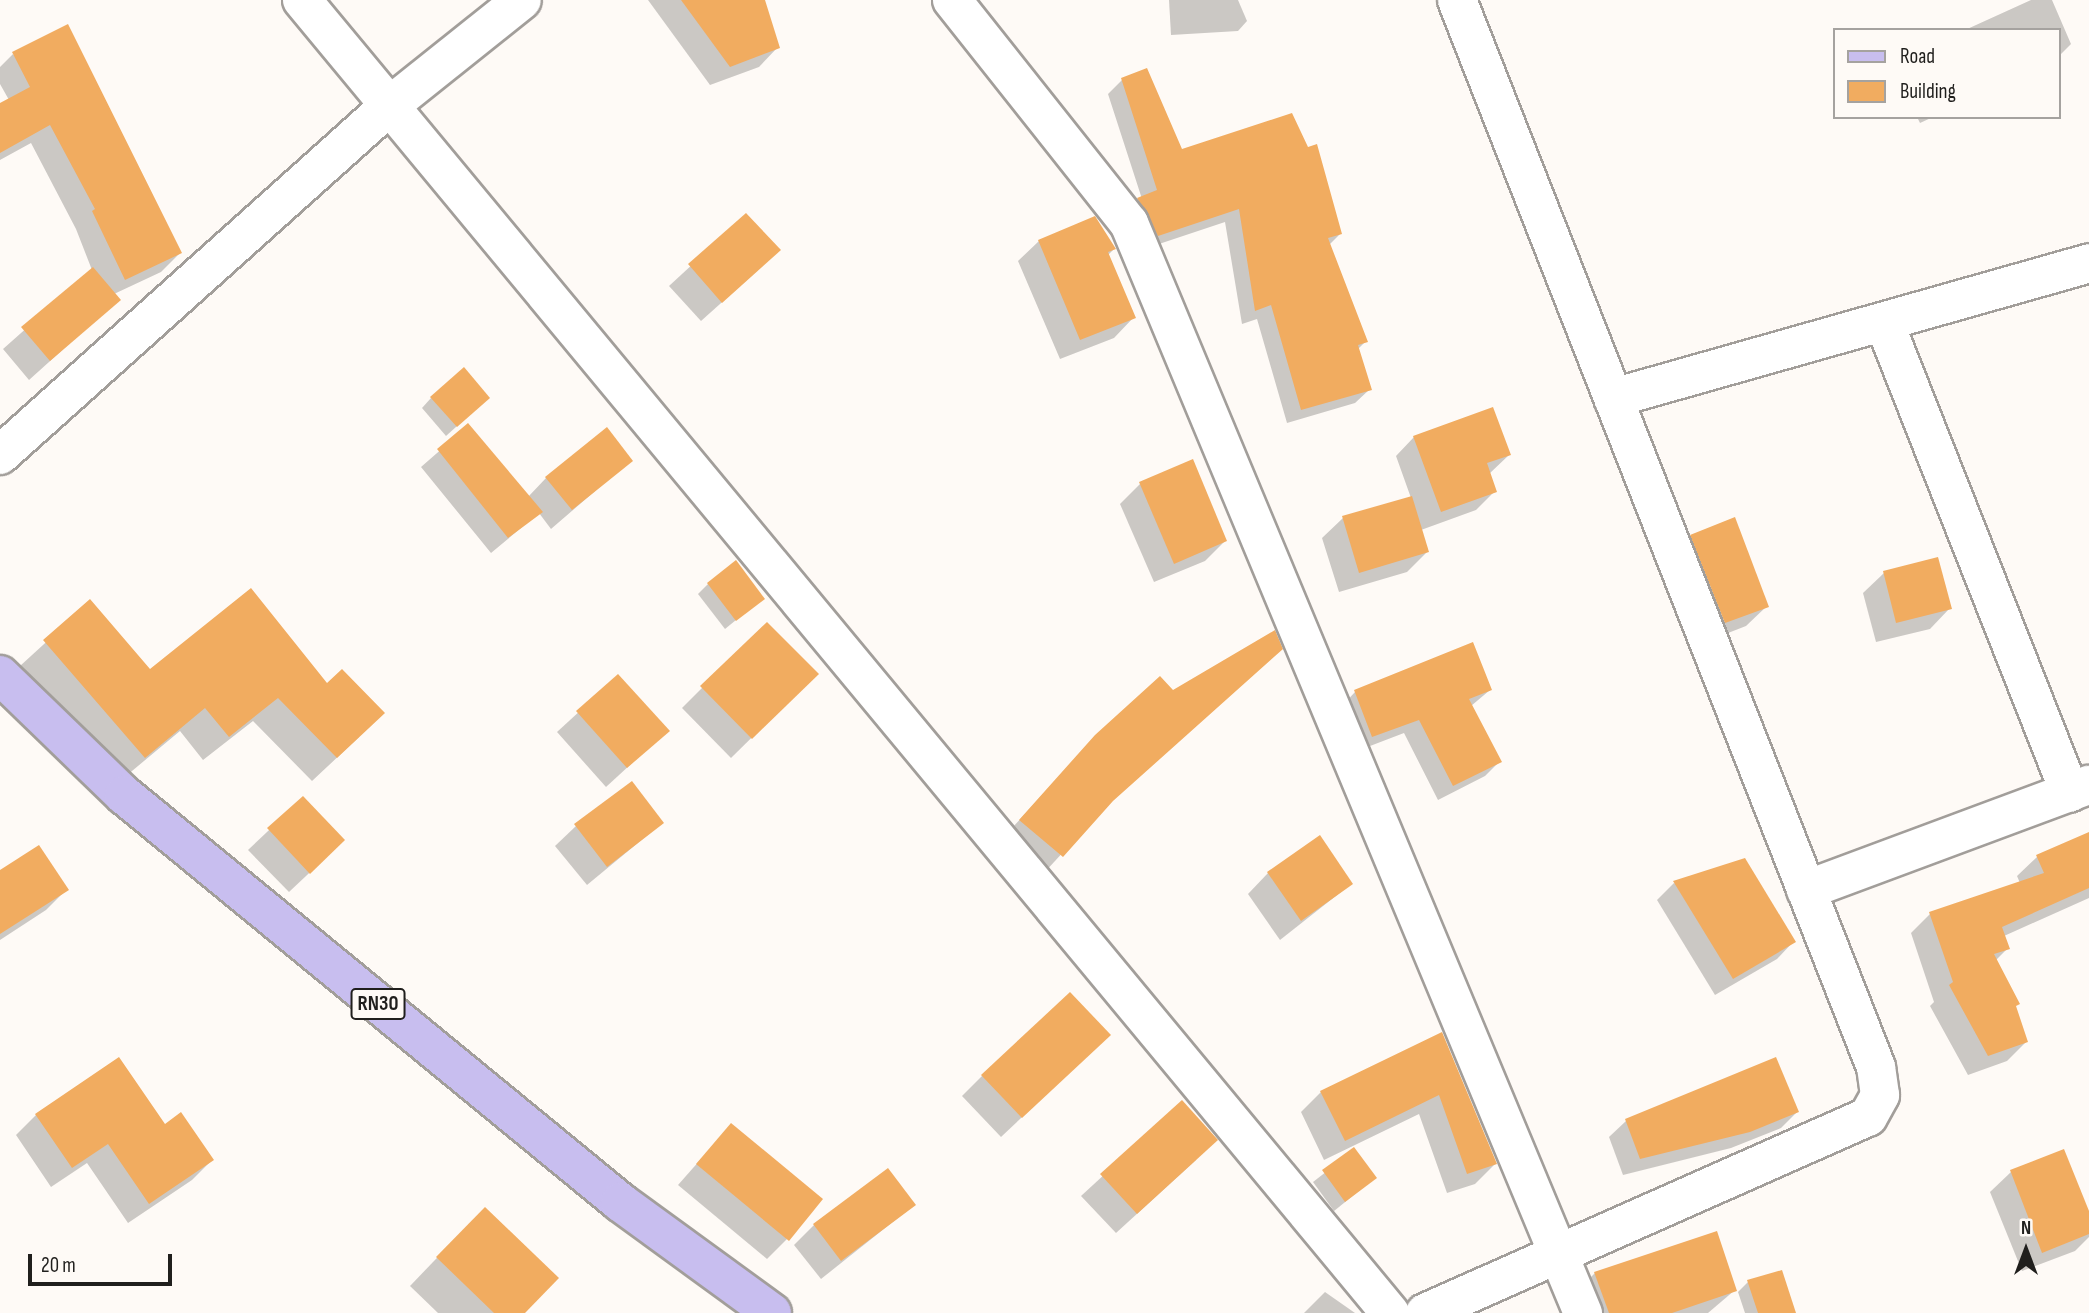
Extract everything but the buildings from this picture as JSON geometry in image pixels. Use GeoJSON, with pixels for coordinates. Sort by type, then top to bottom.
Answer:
{"type":"FeatureCollection","features":[{"type":"Feature","properties":{"kind":"main road","name":"RN30"},"geometry":{"type":"LineString","coordinates":[[0,675],[124,795],[620,1202],[772,1313]]}},
{"type":"Feature","properties":{"kind":"street"},"geometry":{"type":"LineString","coordinates":[[302,0],[1390,1313]]}},
{"type":"Feature","properties":{"kind":"street"},"geometry":{"type":"LineString","coordinates":[[0,455],[388,107],[522,0]]}},
{"type":"Feature","properties":{"kind":"street"},"geometry":{"type":"LineString","coordinates":[[952,0],[1129,223],[1583,1313]]}},
{"type":"Feature","properties":{"kind":"street"},"geometry":{"type":"LineString","coordinates":[[1425,1313],[1868,1117],[1880,1096],[1877,1067],[1457,0]]}},
{"type":"Feature","properties":{"kind":"street"},"geometry":{"type":"LineString","coordinates":[[1613,398],[2089,264]]}},
{"type":"Feature","properties":{"kind":"street"},"geometry":{"type":"LineString","coordinates":[[1806,890],[2080,789],[1884,322]]}}]}
